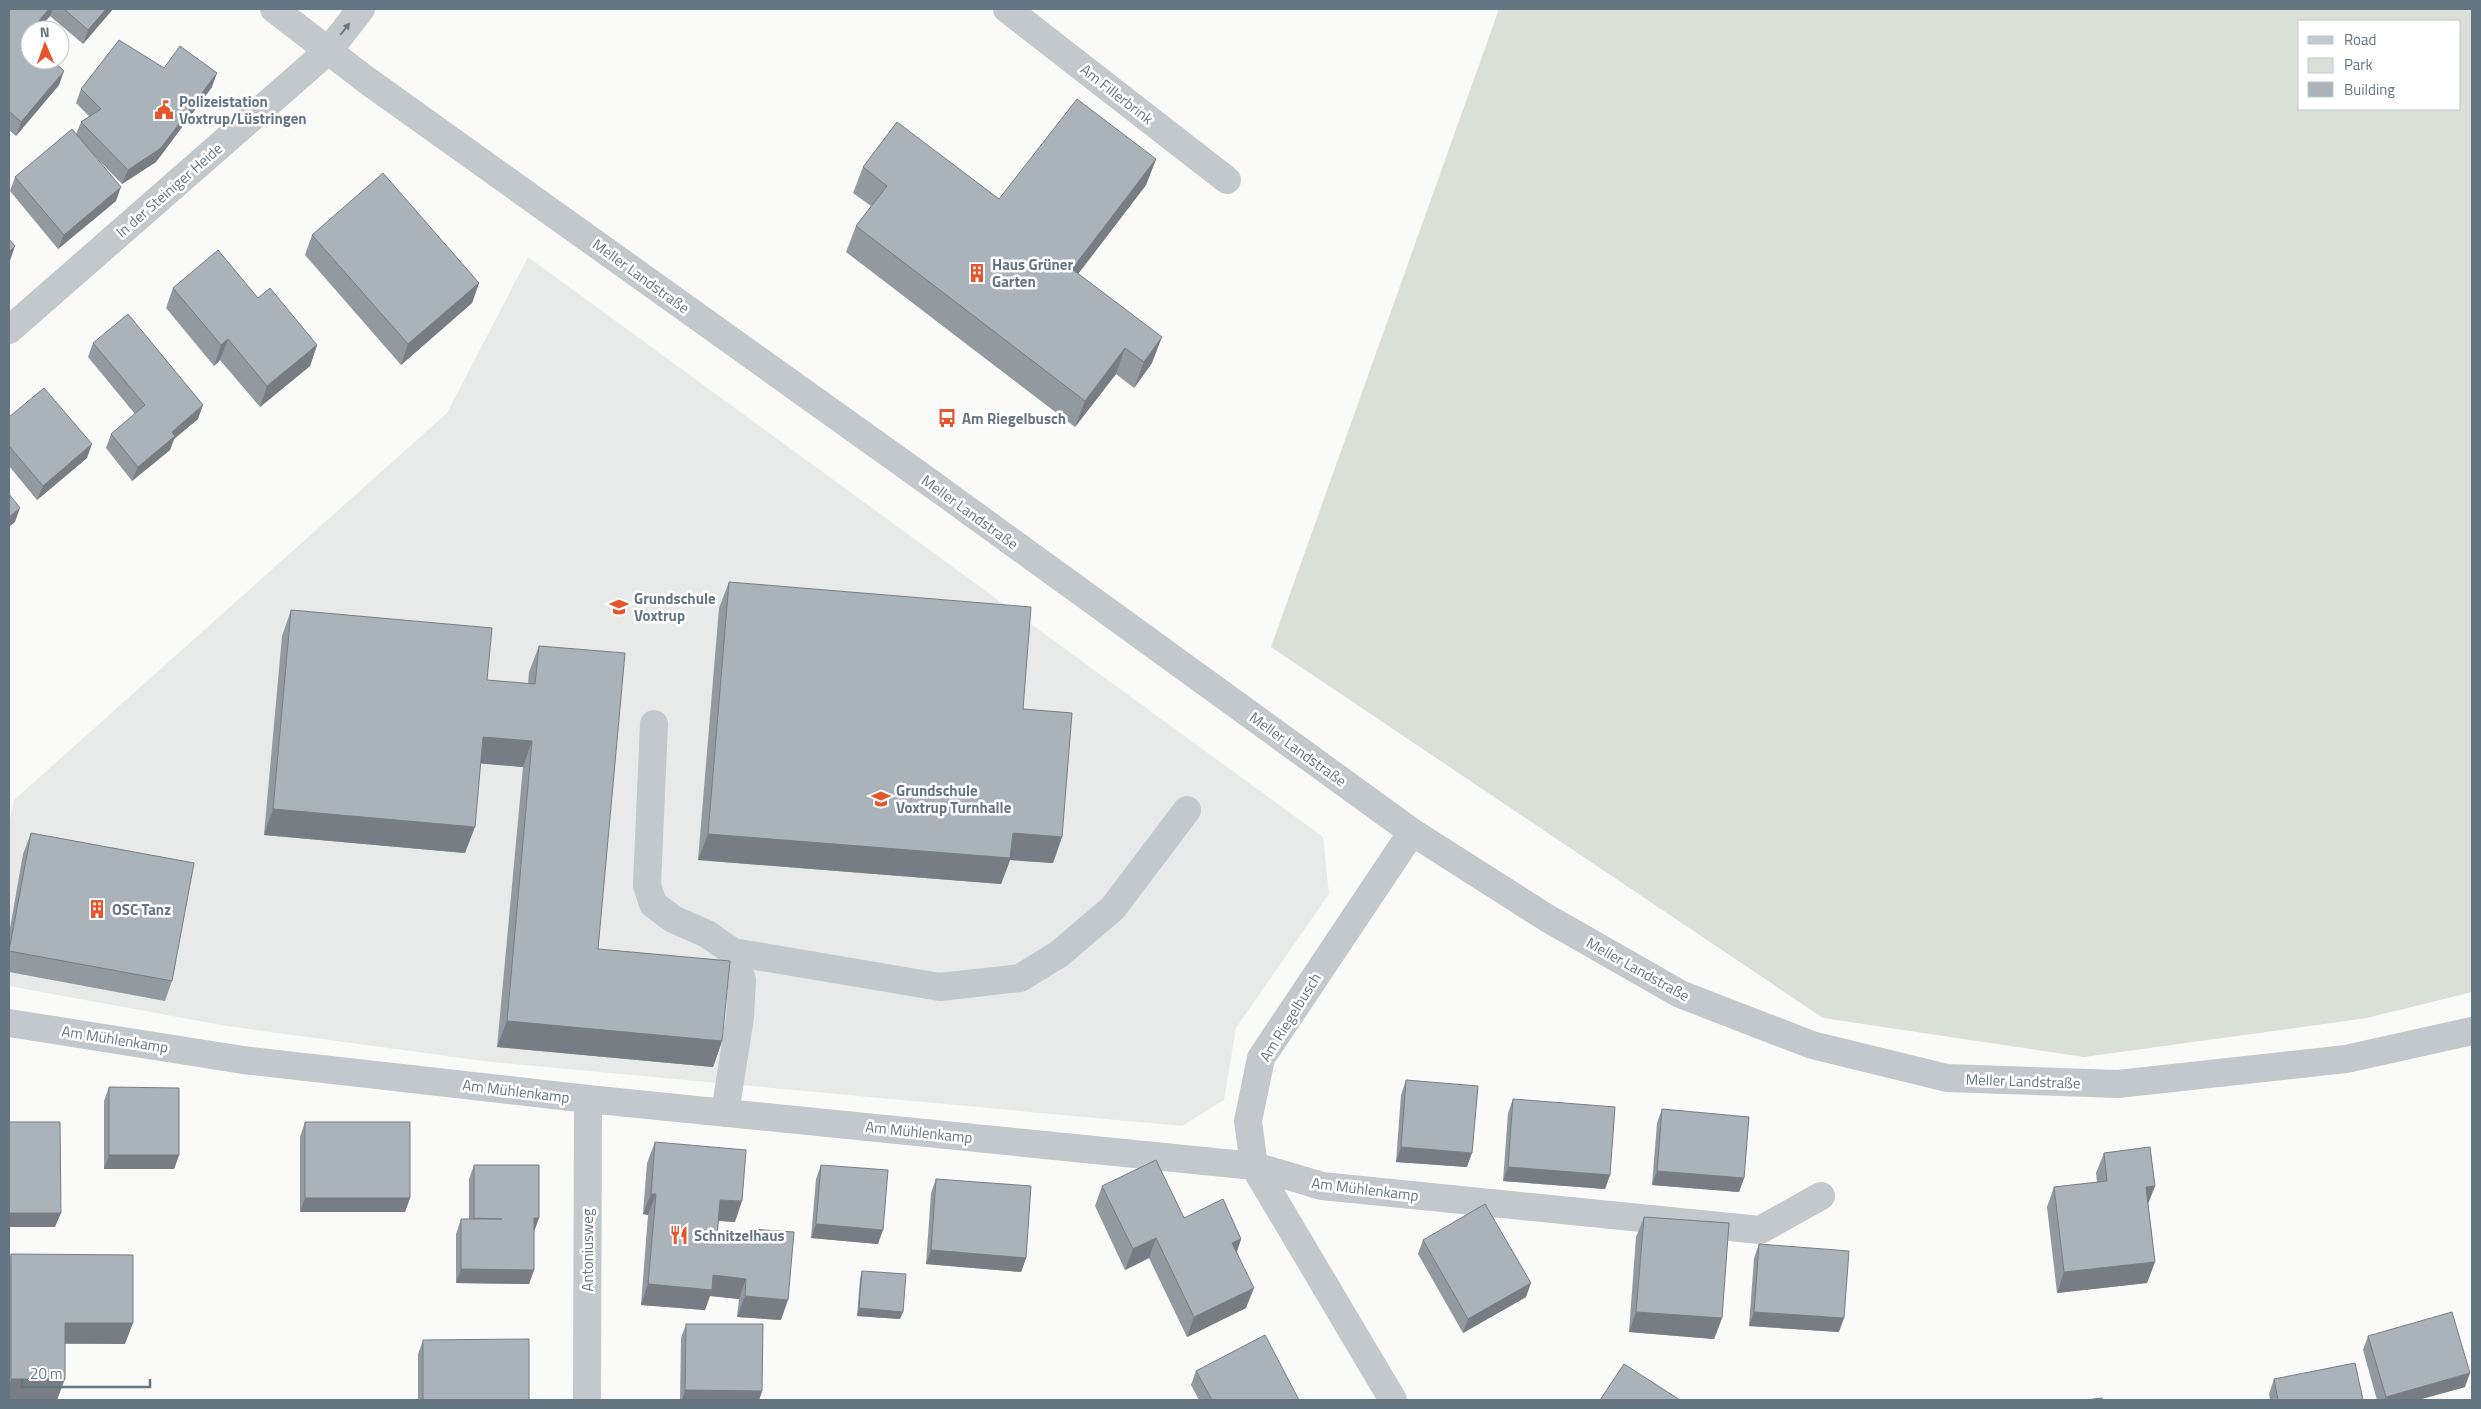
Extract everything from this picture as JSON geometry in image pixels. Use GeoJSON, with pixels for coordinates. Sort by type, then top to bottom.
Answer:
{"type":"FeatureCollection","features":[{"type":"Feature","properties":{"kind":"street","name":"Meller Landstraße"},"geometry":{"type":"LineString","coordinates":[[274,9],[365,79],[929,482],[1412,832],[1547,918],[1680,994],[1812,1045],[1947,1078],[2118,1084],[2346,1059],[2472,1030]]}},
{"type":"Feature","properties":{"kind":"street","name":"In der Steiniger Heide"},"geometry":{"type":"LineString","coordinates":[[9,330],[329,50],[361,9]]}},
{"type":"Feature","properties":{"kind":"street","name":"Am Fillerbrink"},"geometry":{"type":"LineString","coordinates":[[1007,9],[1227,180]]}},
{"type":"Feature","properties":{"kind":"street"},"geometry":{"type":"LineString","coordinates":[[654,724],[647,885],[653,904],[673,919],[708,934],[733,952],[940,987],[1020,978],[1059,954],[1113,908],[1187,810]]}},
{"type":"Feature","properties":{"kind":"street","name":"Am Riegelbusch"},"geometry":{"type":"LineString","coordinates":[[1393,1400],[1254,1166],[1248,1121],[1261,1058],[1412,832]]}},
{"type":"Feature","properties":{"kind":"street"},"geometry":{"type":"LineString","coordinates":[[725,1113],[740,1017],[742,980],[733,952]]}},
{"type":"Feature","properties":{"kind":"street","name":"Am Mühlenkamp"},"geometry":{"type":"LineString","coordinates":[[9,1023],[243,1060],[588,1100],[1254,1166],[1322,1186],[1760,1230],[1821,1196]]}},
{"type":"Feature","properties":{"kind":"street","name":"Antoniusweg"},"geometry":{"type":"LineString","coordinates":[[587,1400],[588,1100]]}},
{"type":"Feature","properties":{"kind":"shaded area","name":"Grundschule Voxtrup"},"geometry":{"type":"Polygon","coordinates":[[[528,257],[1323,837],[1329,894],[1236,1028],[1224,1100],[1182,1126],[491,1062],[227,1026],[9,986],[9,824],[14,800],[447,413],[528,257]]]}},
{"type":"Feature","properties":{"kind":"green space"},"geometry":{"type":"Polygon","coordinates":[[[1499,9],[2472,9],[2472,992],[2367,1018],[2084,1057],[1823,1018],[1271,647],[1499,9]]]}},
{"type":"Feature","properties":{"kind":"building"},"geometry":{"type":"Polygon","coordinates":[[[9,9],[49,9],[40,20],[20,20],[20,70],[64,71],[21,122],[9,111],[9,9]]]}},
{"type":"Feature","properties":{"kind":"building"},"geometry":{"type":"Polygon","coordinates":[[[64,9],[106,9],[88,30],[64,9]]]}},
{"type":"Feature","properties":{"kind":"building"},"geometry":{"type":"Polygon","coordinates":[[[119,40],[164,68],[180,46],[217,73],[161,148],[128,170],[81,122],[101,109],[81,89],[119,40]]]}},
{"type":"Feature","properties":{"kind":"building","name":"Haus Grüner Garten"},"geometry":{"type":"Polygon","coordinates":[[[1077,99],[1156,159],[1072,269],[1162,337],[1144,362],[1125,348],[1085,401],[856,226],[887,186],[863,167],[897,122],[999,199],[1077,99]]]}},
{"type":"Feature","properties":{"kind":"building"},"geometry":{"type":"Polygon","coordinates":[[[72,129],[121,187],[64,235],[15,177],[72,129]]]}},
{"type":"Feature","properties":{"kind":"building"},"geometry":{"type":"Polygon","coordinates":[[[383,173],[479,283],[408,344],[312,235],[383,173]]]}},
{"type":"Feature","properties":{"kind":"building"},"geometry":{"type":"Polygon","coordinates":[[[9,239],[15,246],[9,252],[9,239]]]}},
{"type":"Feature","properties":{"kind":"building"},"geometry":{"type":"Polygon","coordinates":[[[218,250],[258,298],[270,288],[317,345],[267,386],[228,339],[221,345],[173,288],[218,250]]]}},
{"type":"Feature","properties":{"kind":"building"},"geometry":{"type":"Polygon","coordinates":[[[128,314],[203,405],[172,432],[175,436],[138,467],[111,434],[145,405],[93,343],[128,314]]]}},
{"type":"Feature","properties":{"kind":"building"},"geometry":{"type":"Polygon","coordinates":[[[44,388],[92,444],[43,486],[9,446],[9,417],[44,388]]]}},
{"type":"Feature","properties":{"kind":"building"},"geometry":{"type":"Polygon","coordinates":[[[9,494],[20,508],[9,517],[9,494]]]}},
{"type":"Feature","properties":{"kind":"building","name":"Grundschule Voxtrup Turnhalle"},"geometry":{"type":"Polygon","coordinates":[[[729,582],[1031,607],[1023,709],[1072,713],[1062,837],[1013,833],[1010,858],[708,834],[729,582]]]}},
{"type":"Feature","properties":{"kind":"building"},"geometry":{"type":"Polygon","coordinates":[[[291,610],[492,628],[487,680],[535,684],[539,646],[625,653],[598,949],[730,961],[722,1041],[507,1021],[532,741],[483,737],[475,827],[273,809],[291,610]]]}},
{"type":"Feature","properties":{"kind":"building","name":"OSC Tanz"},"geometry":{"type":"Polygon","coordinates":[[[31,833],[194,863],[172,981],[9,951],[31,833]]]}},
{"type":"Feature","properties":{"kind":"building"},"geometry":{"type":"Polygon","coordinates":[[[1406,1080],[1478,1086],[1472,1153],[1401,1147],[1406,1080]]]}},
{"type":"Feature","properties":{"kind":"building"},"geometry":{"type":"Polygon","coordinates":[[[109,1087],[179,1088],[179,1155],[109,1155],[109,1087]]]}},
{"type":"Feature","properties":{"kind":"building"},"geometry":{"type":"Polygon","coordinates":[[[1513,1099],[1615,1107],[1610,1175],[1508,1167],[1513,1099]]]}},
{"type":"Feature","properties":{"kind":"building"},"geometry":{"type":"Polygon","coordinates":[[[1662,1109],[1749,1117],[1744,1178],[1657,1171],[1662,1109]]]}},
{"type":"Feature","properties":{"kind":"building"},"geometry":{"type":"Polygon","coordinates":[[[9,1122],[60,1122],[61,1213],[9,1213],[9,1122]]]}},
{"type":"Feature","properties":{"kind":"building"},"geometry":{"type":"Polygon","coordinates":[[[305,1122],[410,1122],[410,1198],[305,1198],[305,1122]]]}},
{"type":"Feature","properties":{"kind":"building","name":"Schnitzelhaus"},"geometry":{"type":"Polygon","coordinates":[[[655,1142],[746,1150],[742,1201],[720,1200],[717,1237],[749,1240],[750,1229],[794,1232],[788,1300],[745,1296],[746,1279],[713,1275],[712,1290],[648,1284],[656,1194],[651,1194],[655,1142]]]}},
{"type":"Feature","properties":{"kind":"building"},"geometry":{"type":"Polygon","coordinates":[[[2150,1147],[2155,1186],[2146,1187],[2155,1262],[2064,1272],[2054,1187],[2107,1181],[2104,1153],[2150,1147]]]}},
{"type":"Feature","properties":{"kind":"building"},"geometry":{"type":"Polygon","coordinates":[[[1156,1160],[1184,1218],[1223,1199],[1241,1239],[1232,1243],[1254,1288],[1194,1317],[1156,1238],[1133,1249],[1102,1186],[1156,1160]]]}},
{"type":"Feature","properties":{"kind":"building"},"geometry":{"type":"Polygon","coordinates":[[[474,1165],[539,1165],[539,1218],[534,1218],[534,1270],[461,1269],[461,1219],[502,1219],[474,1218],[474,1165]]]}},
{"type":"Feature","properties":{"kind":"building"},"geometry":{"type":"Polygon","coordinates":[[[821,1165],[888,1170],[883,1230],[816,1224],[821,1165]]]}},
{"type":"Feature","properties":{"kind":"building"},"geometry":{"type":"Polygon","coordinates":[[[936,1179],[1031,1186],[1026,1258],[931,1250],[936,1179]]]}},
{"type":"Feature","properties":{"kind":"building"},"geometry":{"type":"Polygon","coordinates":[[[1485,1204],[1531,1283],[1468,1319],[1423,1240],[1485,1204]]]}},
{"type":"Feature","properties":{"kind":"building"},"geometry":{"type":"Polygon","coordinates":[[[1644,1217],[1729,1223],[1722,1318],[1636,1312],[1644,1217]]]}},
{"type":"Feature","properties":{"kind":"building"},"geometry":{"type":"Polygon","coordinates":[[[1759,1244],[1849,1251],[1844,1318],[1754,1312],[1759,1244]]]}},
{"type":"Feature","properties":{"kind":"building"},"geometry":{"type":"Polygon","coordinates":[[[11,1254],[133,1255],[133,1323],[65,1323],[65,1379],[11,1379],[11,1254]]]}},
{"type":"Feature","properties":{"kind":"building"},"geometry":{"type":"Polygon","coordinates":[[[862,1271],[906,1274],[903,1312],[859,1308],[862,1271]]]}},
{"type":"Feature","properties":{"kind":"building"},"geometry":{"type":"Polygon","coordinates":[[[2452,1312],[2470,1373],[2386,1397],[2368,1336],[2452,1312]]]}},
{"type":"Feature","properties":{"kind":"building"},"geometry":{"type":"Polygon","coordinates":[[[686,1324],[763,1324],[762,1391],[685,1390],[686,1324]]]}},
{"type":"Feature","properties":{"kind":"building"},"geometry":{"type":"Polygon","coordinates":[[[1265,1335],[1299,1400],[1212,1400],[1196,1371],[1265,1335]]]}},
{"type":"Feature","properties":{"kind":"building"},"geometry":{"type":"Polygon","coordinates":[[[529,1339],[529,1400],[423,1400],[423,1340],[529,1339]]]}},
{"type":"Feature","properties":{"kind":"building"},"geometry":{"type":"Polygon","coordinates":[[[2355,1363],[2363,1400],[2278,1400],[2274,1379],[2355,1363]]]}},
{"type":"Feature","properties":{"kind":"building"},"geometry":{"type":"Polygon","coordinates":[[[1624,1364],[1680,1400],[1600,1400],[1624,1364]]]}},
{"type":"Feature","properties":{"kind":"building"},"geometry":{"type":"Polygon","coordinates":[[[2102,1398],[2103,1400],[2086,1400],[2102,1398]]]}},
{"type":"Feature","properties":{"kind":"place","name":"Polizeistation Voxtrup/Lüstringen"},"geometry":{"type":"Point","coordinates":[164,110]}},
{"type":"Feature","properties":{"kind":"place","name":"Haus Grüner Garten"},"geometry":{"type":"Point","coordinates":[977,273]}},
{"type":"Feature","properties":{"kind":"place","name":"Am Riegelbusch"},"geometry":{"type":"Point","coordinates":[947,418]}},
{"type":"Feature","properties":{"kind":"place","name":"Grundschule Voxtrup"},"geometry":{"type":"Point","coordinates":[619,607]}},
{"type":"Feature","properties":{"kind":"place","name":"Grundschule Voxtrup Turnhalle"},"geometry":{"type":"Point","coordinates":[881,799]}},
{"type":"Feature","properties":{"kind":"place","name":"OSC Tanz"},"geometry":{"type":"Point","coordinates":[97,909]}},
{"type":"Feature","properties":{"kind":"place","name":"Schnitzelhaus"},"geometry":{"type":"Point","coordinates":[679,1235]}}]}
